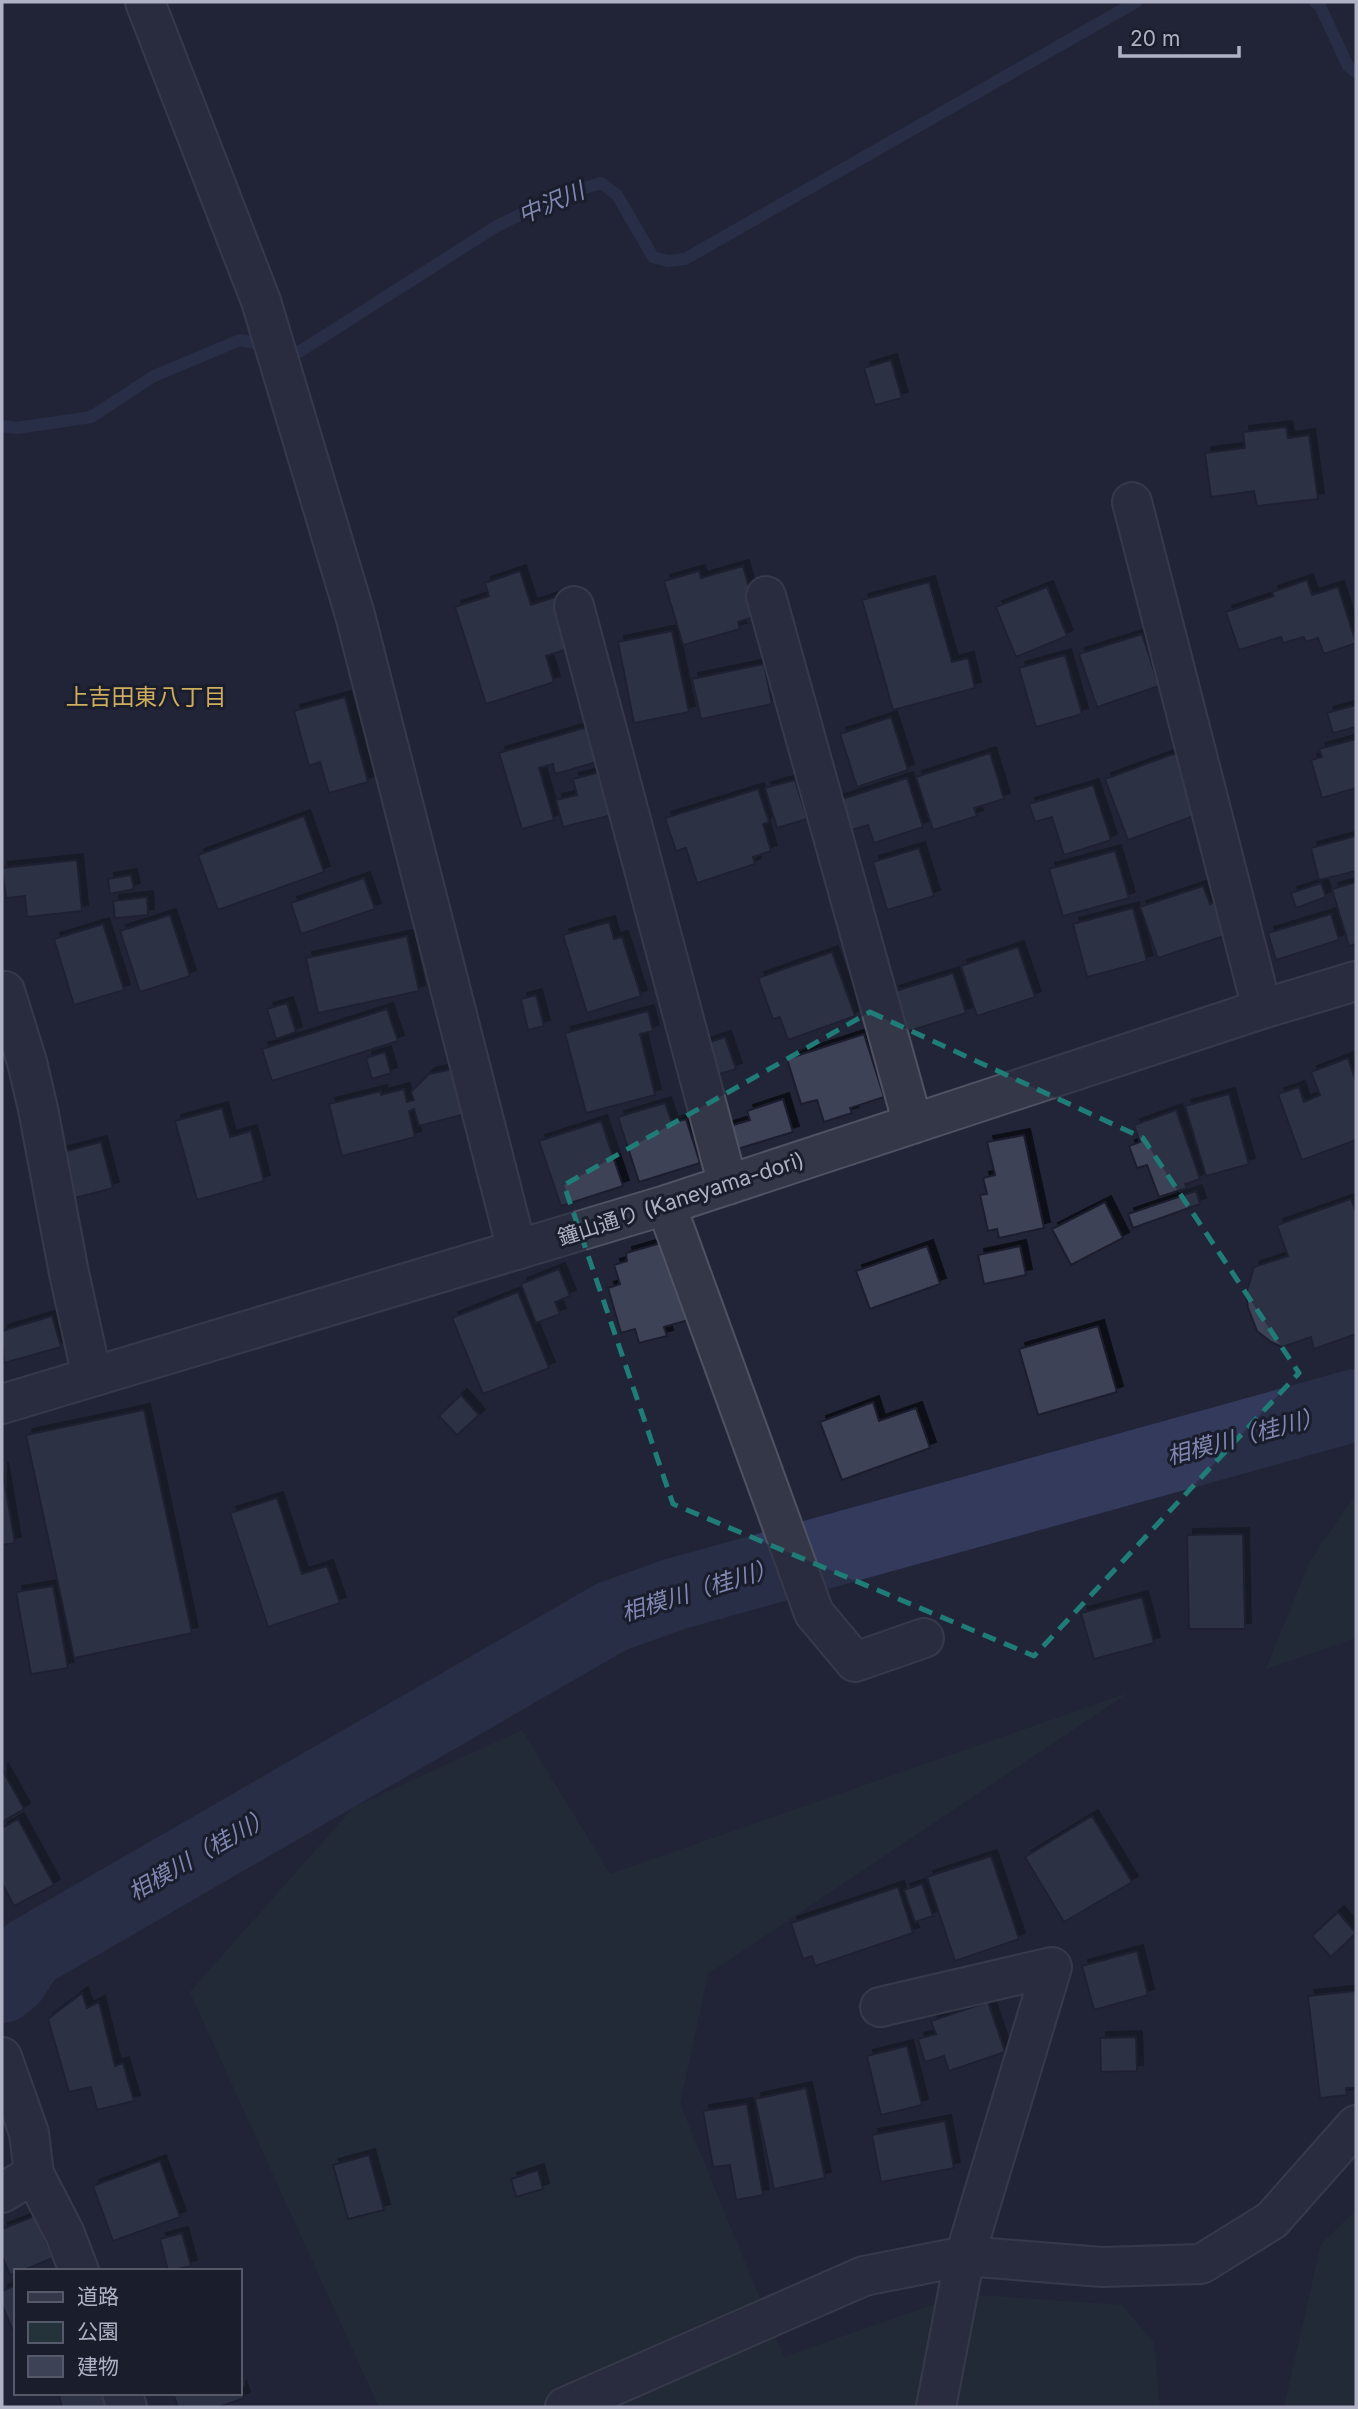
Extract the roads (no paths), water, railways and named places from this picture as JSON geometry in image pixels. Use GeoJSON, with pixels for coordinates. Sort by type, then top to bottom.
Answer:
{"type":"FeatureCollection","features":[{"type":"Feature","properties":{"kind":"street"},"geometry":{"type":"LineString","coordinates":[[145,2],[261,300],[355,615],[517,1250]]}},
{"type":"Feature","properties":{"kind":"street"},"geometry":{"type":"LineString","coordinates":[[1132,502],[1262,1009]]}},
{"type":"Feature","properties":{"kind":"street"},"geometry":{"type":"LineString","coordinates":[[766,596],[913,1124]]}},
{"type":"Feature","properties":{"kind":"street"},"geometry":{"type":"LineString","coordinates":[[574,606],[728,1185]]}},
{"type":"Feature","properties":{"kind":"street","name":"鐘山通り (Kaneyama-dori)"},"geometry":{"type":"LineString","coordinates":[[2,1404],[666,1205],[1262,1009],[1356,981]]}},
{"type":"Feature","properties":{"kind":"street"},"geometry":{"type":"LineString","coordinates":[[2,992],[5,991],[27,1062],[92,1377]]}},
{"type":"Feature","properties":{"kind":"street"},"geometry":{"type":"LineString","coordinates":[[666,1205],[814,1613],[855,1662],[924,1638]]}},
{"type":"Feature","properties":{"kind":"street"},"geometry":{"type":"LineString","coordinates":[[880,2007],[1052,1967],[965,2256],[936,2407]]}},
{"type":"Feature","properties":{"kind":"street"},"geometry":{"type":"LineString","coordinates":[[2,2057],[29,2133],[34,2174],[65,2234],[78,2269]]}},
{"type":"Feature","properties":{"kind":"street"},"geometry":{"type":"LineString","coordinates":[[565,2407],[864,2276],[965,2256],[1102,2267],[1201,2264],[1272,2220],[1356,2125]]}},
{"type":"Feature","properties":{"kind":"street"},"geometry":{"type":"LineString","coordinates":[[2,2193],[34,2174]]}},
{"type":"Feature","properties":{"kind":"waterway","name":"中沢川"},"geometry":{"type":"LineString","coordinates":[[2,426],[17,428],[91,417],[154,376],[240,340],[299,352],[497,226],[561,195],[601,183],[617,195],[653,257],[668,261],[685,259],[1136,2]]}},
{"type":"Feature","properties":{"kind":"waterway","name":"中沢川"},"geometry":{"type":"LineString","coordinates":[[1315,2],[1320,6],[1348,66],[1356,72]]}},
{"type":"Feature","properties":{"kind":"waterway","name":"相模川（桂川）"},"geometry":{"type":"LineString","coordinates":[[2,1987],[12,1979],[29,1953],[611,1617],[675,1594],[1356,1405]]}},
{"type":"Feature","properties":{"kind":"district","name":"上吉田東八丁目"},"geometry":{"type":"Point","coordinates":[146,697]}}]}
